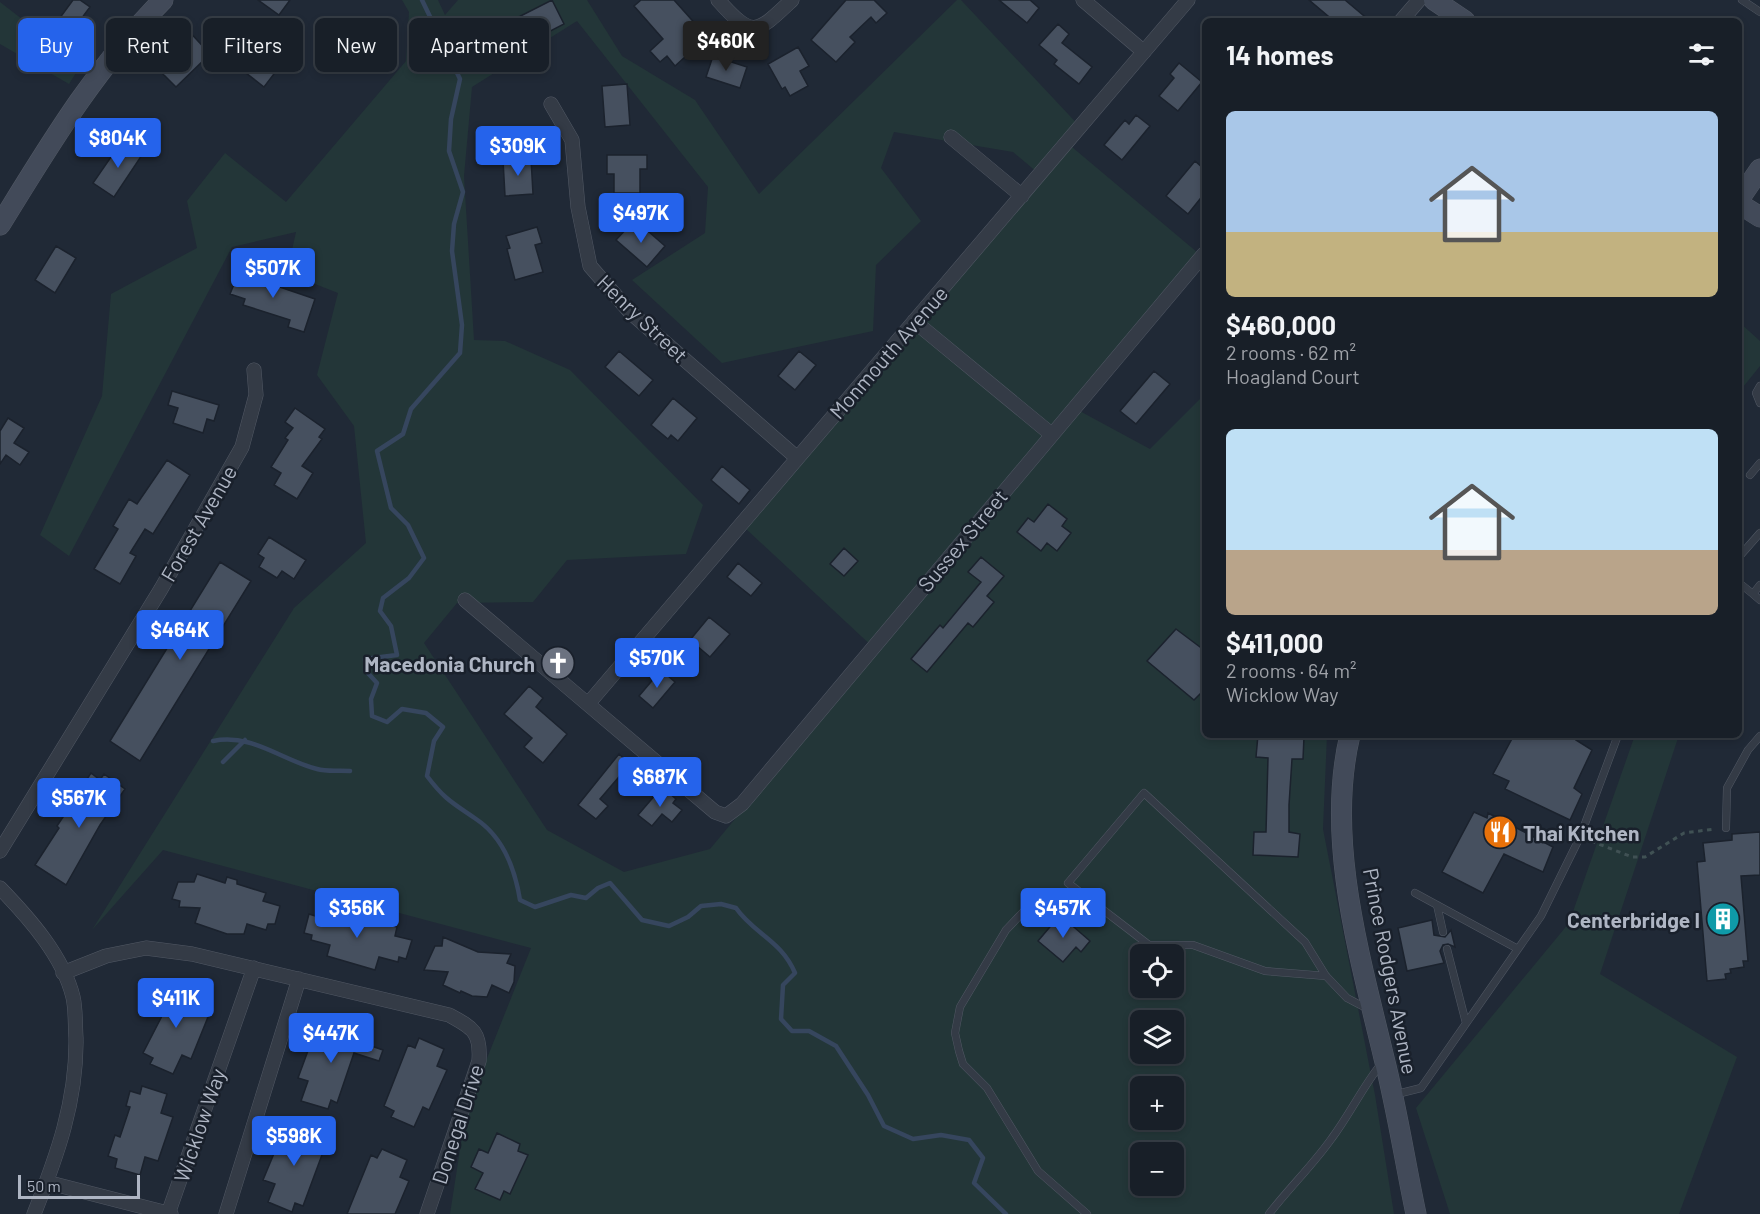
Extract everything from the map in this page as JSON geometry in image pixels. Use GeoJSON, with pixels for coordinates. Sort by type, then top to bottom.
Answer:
{"type":"FeatureCollection","features":[{"type":"Feature","properties":{"kind":"street"},"geometry":{"type":"LineString","coordinates":[[0,225],[103,66],[125,38],[163,0]]}},
{"type":"Feature","properties":{"kind":"street"},"geometry":{"type":"LineString","coordinates":[[718,0],[738,22],[748,27],[760,27],[768,23],[792,0]]}},
{"type":"Feature","properties":{"kind":"street"},"geometry":{"type":"LineString","coordinates":[[1083,0],[1144,52]]}},
{"type":"Feature","properties":{"kind":"street","name":"Monmouth Avenue"},"geometry":{"type":"LineString","coordinates":[[588,704],[796,457],[1188,0]]}},
{"type":"Feature","properties":{"kind":"street"},"geometry":{"type":"LineString","coordinates":[[1404,18],[1419,0]]}},
{"type":"Feature","properties":{"kind":"street"},"geometry":{"type":"LineString","coordinates":[[1434,0],[1461,18]]}},
{"type":"Feature","properties":{"kind":"street","name":"Henry Street"},"geometry":{"type":"LineString","coordinates":[[551,104],[572,140],[578,207],[590,266],[630,312],[796,457]]}},
{"type":"Feature","properties":{"kind":"street"},"geometry":{"type":"LineString","coordinates":[[951,137],[1022,196]]}},
{"type":"Feature","properties":{"kind":"street"},"geometry":{"type":"LineString","coordinates":[[1742,196],[1760,169]]}},
{"type":"Feature","properties":{"kind":"street"},"geometry":{"type":"LineString","coordinates":[[1742,205],[1760,218]]}},
{"type":"Feature","properties":{"kind":"street","name":"Sussex Street"},"geometry":{"type":"LineString","coordinates":[[588,704],[715,812],[726,816],[742,804],[1202,256]]}},
{"type":"Feature","properties":{"kind":"street"},"geometry":{"type":"LineString","coordinates":[[914,321],[1051,434]]}},
{"type":"Feature","properties":{"kind":"street","name":"Forest Avenue"},"geometry":{"type":"LineString","coordinates":[[0,851],[161,589],[242,447],[256,395],[254,370]]}},
{"type":"Feature","properties":{"kind":"street"},"geometry":{"type":"LineString","coordinates":[[465,600],[588,704]]}},
{"type":"Feature","properties":{"kind":"street","name":"Prince Rodgers Avenue"},"geometry":{"type":"LineString","coordinates":[[1350,738],[1341,798],[1343,844],[1361,962],[1385,1060],[1416,1214]]}},
{"type":"Feature","properties":{"kind":"street"},"geometry":{"type":"LineString","coordinates":[[0,888],[21,909],[63,973],[73,997],[76,1072],[64,1133],[34,1214]]}},
{"type":"Feature","properties":{"kind":"street","name":"Donegal Drive"},"geometry":{"type":"LineString","coordinates":[[63,973],[106,956],[146,948],[192,954],[449,1015],[477,1033],[480,1046],[479,1061],[427,1214]]}},
{"type":"Feature","properties":{"kind":"street","name":"Wicklow Way"},"geometry":{"type":"LineString","coordinates":[[169,1214],[254,968]]}},
{"type":"Feature","properties":{"kind":"street"},"geometry":{"type":"LineString","coordinates":[[226,1214],[299,979]]}},
{"type":"Feature","properties":{"kind":"street"},"geometry":{"type":"LineString","coordinates":[[46,1182],[169,1214]]}},
{"type":"Feature","properties":{"kind":"lane"},"geometry":{"type":"LineString","coordinates":[[1742,0],[1760,12]]}},
{"type":"Feature","properties":{"kind":"lane"},"geometry":{"type":"LineString","coordinates":[[1760,386],[1756,393],[1760,403]]}},
{"type":"Feature","properties":{"kind":"lane"},"geometry":{"type":"LineString","coordinates":[[1750,475],[1760,463]]}},
{"type":"Feature","properties":{"kind":"lane"},"geometry":{"type":"LineString","coordinates":[[1742,553],[1760,533]]}},
{"type":"Feature","properties":{"kind":"lane"},"geometry":{"type":"LineString","coordinates":[[1742,585],[1760,600]]}},
{"type":"Feature","properties":{"kind":"lane"},"geometry":{"type":"LineString","coordinates":[[1753,594],[1760,585]]}},
{"type":"Feature","properties":{"kind":"lane"},"geometry":{"type":"LineString","coordinates":[[1726,828],[1727,788],[1748,750],[1760,736]]}},
{"type":"Feature","properties":{"kind":"lane"},"geometry":{"type":"LineString","coordinates":[[1392,1096],[1421,1088],[1541,916],[1580,837],[1617,738]]}},
{"type":"Feature","properties":{"kind":"lane"},"geometry":{"type":"LineString","coordinates":[[1326,976],[1265,971],[1192,945],[1149,945],[1068,883],[1144,793],[1305,942],[1326,976],[1347,998],[1373,1012]]}},
{"type":"Feature","properties":{"kind":"lane"},"geometry":{"type":"LineString","coordinates":[[1415,893],[1518,949]]}},
{"type":"Feature","properties":{"kind":"lane"},"geometry":{"type":"LineString","coordinates":[[1437,905],[1443,932]]}},
{"type":"Feature","properties":{"kind":"lane"},"geometry":{"type":"LineString","coordinates":[[1025,910],[1006,930],[960,1007],[955,1033],[958,1051],[963,1064],[987,1088],[1038,1171],[1087,1214]]}},
{"type":"Feature","properties":{"kind":"lane"},"geometry":{"type":"LineString","coordinates":[[1447,949],[1466,1023]]}},
{"type":"Feature","properties":{"kind":"lane"},"geometry":{"type":"LineString","coordinates":[[1269,1214],[1321,1154],[1349,1116],[1365,1084],[1385,1060]]}},
{"type":"Feature","properties":{"kind":"path"},"geometry":{"type":"LineString","coordinates":[[1580,837],[1632,857],[1645,857],[1684,832],[1726,828]]}},
{"type":"Feature","properties":{"kind":"shaded area"},"geometry":{"type":"Polygon","coordinates":[[[402,0],[438,0],[445,15],[458,0],[587,0],[622,56],[695,100],[759,194],[957,0],[961,0],[1084,131],[1072,147],[1202,256],[1202,260],[1076,409],[1150,449],[1202,397],[1202,738],[1327,738],[1323,829],[1375,1095],[1394,1214],[450,1214],[466,1111],[531,948],[163,850],[92,930],[294,608],[366,543],[354,426],[317,375],[338,293],[287,273],[296,232],[232,247],[69,556],[40,535],[102,396],[111,294],[197,248],[187,201],[225,153],[286,202],[406,61],[409,12],[402,0]],[[409,18],[409,72],[496,72],[472,87],[464,176],[474,340],[505,341],[570,370],[703,505],[686,554],[567,560],[533,602],[457,603],[424,643],[547,830],[624,872],[710,849],[876,650],[744,527],[1044,178],[1013,152],[894,132],[881,168],[921,221],[876,265],[873,331],[722,363],[632,280],[705,233],[708,187],[577,21],[549,39],[549,18],[409,18]]]}},
{"type":"Feature","properties":{"kind":"shaded area"},"geometry":{"type":"Polygon","coordinates":[[[0,2],[21,18],[18,18],[18,54],[0,44],[0,2]]]}},
{"type":"Feature","properties":{"kind":"shaded area"},"geometry":{"type":"Polygon","coordinates":[[[48,72],[77,72],[69,84],[48,72]]]}},
{"type":"Feature","properties":{"kind":"shaded area"},"geometry":{"type":"Polygon","coordinates":[[[1742,325],[1760,341],[1760,366],[1742,388],[1742,325]]]}},
{"type":"Feature","properties":{"kind":"shaded area"},"geometry":{"type":"Polygon","coordinates":[[[1634,738],[1678,738],[1600,974],[1737,1057],[1679,1214],[1450,1214],[1416,1108],[1569,923],[1634,738]]]}},
{"type":"Feature","properties":{"kind":"building"},"geometry":{"type":"Polygon","coordinates":[[[73,0],[80,0],[90,7],[82,18],[60,18],[73,0]]]}},
{"type":"Feature","properties":{"kind":"building"},"geometry":{"type":"Polygon","coordinates":[[[258,0],[290,0],[279,15],[258,0]]]}},
{"type":"Feature","properties":{"kind":"building"},"geometry":{"type":"Polygon","coordinates":[[[552,0],[564,24],[549,32],[549,18],[517,18],[552,0]]]}},
{"type":"Feature","properties":{"kind":"building"},"geometry":{"type":"Polygon","coordinates":[[[641,0],[674,0],[707,37],[675,66],[667,56],[660,62],[650,51],[663,39],[634,6],[641,0]]]}},
{"type":"Feature","properties":{"kind":"building"},"geometry":{"type":"Polygon","coordinates":[[[846,0],[874,0],[887,13],[876,23],[871,17],[850,37],[855,42],[836,62],[811,40],[846,0]]]}},
{"type":"Feature","properties":{"kind":"building"},"geometry":{"type":"Polygon","coordinates":[[[999,0],[1030,0],[1039,8],[1027,23],[999,0]]]}},
{"type":"Feature","properties":{"kind":"building"},"geometry":{"type":"Polygon","coordinates":[[[1309,0],[1345,0],[1366,18],[1330,18],[1309,0]]]}},
{"type":"Feature","properties":{"kind":"building"},"geometry":{"type":"Polygon","coordinates":[[[1058,24],[1069,34],[1062,43],[1092,67],[1079,84],[1054,64],[1057,60],[1039,45],[1058,24]]]}},
{"type":"Feature","properties":{"kind":"building"},"geometry":{"type":"Polygon","coordinates":[[[191,33],[203,46],[203,61],[176,87],[163,74],[165,72],[191,72],[191,33]]]}},
{"type":"Feature","properties":{"kind":"building"},"geometry":{"type":"Polygon","coordinates":[[[798,47],[809,66],[800,71],[808,86],[790,96],[785,87],[782,89],[768,64],[798,47]]]}},
{"type":"Feature","properties":{"kind":"building"},"geometry":{"type":"Polygon","coordinates":[[[713,56],[747,67],[740,88],[706,77],[713,56]]]}},
{"type":"Feature","properties":{"kind":"building"},"geometry":{"type":"Polygon","coordinates":[[[1179,63],[1202,82],[1178,111],[1159,96],[1174,78],[1170,74],[1179,63]]]}},
{"type":"Feature","properties":{"kind":"building"},"geometry":{"type":"Polygon","coordinates":[[[245,72],[275,72],[264,87],[245,72]]]}},
{"type":"Feature","properties":{"kind":"building"},"geometry":{"type":"Polygon","coordinates":[[[627,84],[630,125],[605,127],[602,86],[627,84]]]}},
{"type":"Feature","properties":{"kind":"building"},"geometry":{"type":"Polygon","coordinates":[[[1136,115],[1150,126],[1122,160],[1104,145],[1125,120],[1129,124],[1136,115]]]}},
{"type":"Feature","properties":{"kind":"building"},"geometry":{"type":"Polygon","coordinates":[[[122,141],[142,155],[114,197],[93,183],[122,141]]]}},
{"type":"Feature","properties":{"kind":"building"},"geometry":{"type":"Polygon","coordinates":[[[607,155],[647,155],[647,169],[640,169],[640,193],[614,193],[614,174],[607,174],[607,155]]]}},
{"type":"Feature","properties":{"kind":"building"},"geometry":{"type":"Polygon","coordinates":[[[531,158],[533,194],[505,196],[503,160],[531,158]]]}},
{"type":"Feature","properties":{"kind":"building"},"geometry":{"type":"Polygon","coordinates":[[[1195,161],[1202,167],[1202,196],[1188,214],[1166,196],[1195,161]]]}},
{"type":"Feature","properties":{"kind":"building"},"geometry":{"type":"Polygon","coordinates":[[[641,225],[665,246],[647,267],[616,240],[629,226],[635,231],[641,225]]]}},
{"type":"Feature","properties":{"kind":"building"},"geometry":{"type":"Polygon","coordinates":[[[537,227],[542,243],[535,245],[543,272],[515,280],[506,236],[537,227]]]}},
{"type":"Feature","properties":{"kind":"building"},"geometry":{"type":"Polygon","coordinates":[[[56,246],[76,258],[55,293],[35,280],[56,246]]]}},
{"type":"Feature","properties":{"kind":"building"},"geometry":{"type":"Polygon","coordinates":[[[241,267],[270,278],[268,283],[315,299],[304,332],[288,327],[290,320],[243,305],[245,299],[230,294],[241,267]]]}},
{"type":"Feature","properties":{"kind":"building"},"geometry":{"type":"Polygon","coordinates":[[[619,351],[653,380],[639,396],[605,367],[619,351]]]}},
{"type":"Feature","properties":{"kind":"building"},"geometry":{"type":"Polygon","coordinates":[[[799,351],[816,365],[795,390],[778,376],[799,351]]]}},
{"type":"Feature","properties":{"kind":"building"},"geometry":{"type":"Polygon","coordinates":[[[1154,371],[1170,384],[1136,424],[1120,411],[1154,371]]]}},
{"type":"Feature","properties":{"kind":"building"},"geometry":{"type":"Polygon","coordinates":[[[172,391],[219,405],[214,421],[207,419],[203,433],[173,423],[178,408],[168,405],[172,391]]]}},
{"type":"Feature","properties":{"kind":"building"},"geometry":{"type":"Polygon","coordinates":[[[673,398],[697,418],[678,441],[671,435],[668,439],[651,425],[673,398]]]}},
{"type":"Feature","properties":{"kind":"building"},"geometry":{"type":"Polygon","coordinates":[[[295,408],[325,429],[319,437],[322,439],[302,466],[313,473],[297,499],[274,485],[281,473],[271,467],[288,440],[285,438],[293,428],[285,422],[295,408]]]}},
{"type":"Feature","properties":{"kind":"building"},"geometry":{"type":"Polygon","coordinates":[[[8,418],[24,428],[14,443],[29,452],[20,465],[6,455],[0,464],[0,431],[8,418]]]}},
{"type":"Feature","properties":{"kind":"building"},"geometry":{"type":"Polygon","coordinates":[[[167,460],[190,475],[153,534],[145,529],[130,553],[136,556],[120,584],[94,569],[118,529],[113,526],[129,499],[137,504],[167,460]]]}},
{"type":"Feature","properties":{"kind":"building"},"geometry":{"type":"Polygon","coordinates":[[[722,466],[750,490],[739,504],[711,480],[722,466]]]}},
{"type":"Feature","properties":{"kind":"building"},"geometry":{"type":"Polygon","coordinates":[[[1048,504],[1067,519],[1062,526],[1071,533],[1057,551],[1047,543],[1041,551],[1017,532],[1028,518],[1034,522],[1048,504]]]}},
{"type":"Feature","properties":{"kind":"building"},"geometry":{"type":"Polygon","coordinates":[[[269,537],[306,560],[294,579],[282,571],[277,578],[259,567],[264,558],[258,554],[269,537]]]}},
{"type":"Feature","properties":{"kind":"building"},"geometry":{"type":"Polygon","coordinates":[[[844,548],[858,561],[844,576],[830,564],[844,548]]]}},
{"type":"Feature","properties":{"kind":"building"},"geometry":{"type":"Polygon","coordinates":[[[981,557],[1004,576],[987,596],[994,602],[973,627],[968,623],[927,672],[911,659],[940,625],[943,628],[981,582],[968,572],[981,557]]]}},
{"type":"Feature","properties":{"kind":"building"},"geometry":{"type":"Polygon","coordinates":[[[220,562],[251,581],[140,761],[110,741],[220,562]]]}},
{"type":"Feature","properties":{"kind":"building"},"geometry":{"type":"Polygon","coordinates":[[[738,563],[762,583],[751,596],[727,577],[738,563]]]}},
{"type":"Feature","properties":{"kind":"building"},"geometry":{"type":"Polygon","coordinates":[[[709,617],[730,634],[710,657],[690,640],[709,617]]]}},
{"type":"Feature","properties":{"kind":"building"},"geometry":{"type":"Polygon","coordinates":[[[1176,629],[1202,648],[1202,692],[1194,700],[1147,661],[1176,629]]]}},
{"type":"Feature","properties":{"kind":"building"},"geometry":{"type":"Polygon","coordinates":[[[661,670],[675,682],[653,708],[639,696],[661,670]]]}},
{"type":"Feature","properties":{"kind":"building"},"geometry":{"type":"Polygon","coordinates":[[[529,686],[543,698],[536,707],[567,734],[543,763],[524,747],[532,738],[504,714],[529,686]]]}},
{"type":"Feature","properties":{"kind":"building"},"geometry":{"type":"Polygon","coordinates":[[[1258,738],[1304,738],[1303,759],[1292,759],[1289,805],[1289,832],[1300,834],[1298,857],[1253,855],[1254,832],[1266,832],[1268,758],[1256,757],[1258,738]]]}},
{"type":"Feature","properties":{"kind":"building"},"geometry":{"type":"Polygon","coordinates":[[[1512,738],[1578,738],[1576,740],[1592,750],[1574,788],[1582,794],[1570,820],[1505,789],[1509,781],[1493,774],[1512,738]]]}},
{"type":"Feature","properties":{"kind":"building"},"geometry":{"type":"Polygon","coordinates":[[[619,754],[630,764],[600,799],[608,806],[596,819],[578,805],[619,754]]]}},
{"type":"Feature","properties":{"kind":"building"},"geometry":{"type":"Polygon","coordinates":[[[91,773],[100,780],[104,774],[125,789],[100,825],[66,885],[35,865],[67,811],[76,817],[91,795],[81,788],[91,773]]]}},
{"type":"Feature","properties":{"kind":"building"},"geometry":{"type":"Polygon","coordinates":[[[662,787],[676,799],[673,803],[682,810],[672,822],[662,814],[652,826],[638,815],[662,787]]]}},
{"type":"Feature","properties":{"kind":"building"},"geometry":{"type":"Polygon","coordinates":[[[1474,812],[1487,818],[1488,813],[1553,847],[1543,872],[1504,854],[1483,893],[1442,872],[1474,812]]]}},
{"type":"Feature","properties":{"kind":"building","name":"Centerbridge I"},"geometry":{"type":"Polygon","coordinates":[[[1760,832],[1760,875],[1741,876],[1748,961],[1743,961],[1744,967],[1730,969],[1731,973],[1725,974],[1726,979],[1707,981],[1697,862],[1705,861],[1703,843],[1732,840],[1732,834],[1760,832]]]}},
{"type":"Feature","properties":{"kind":"building"},"geometry":{"type":"Polygon","coordinates":[[[197,874],[225,883],[227,877],[237,880],[237,884],[266,893],[263,901],[280,906],[275,924],[268,924],[266,930],[247,924],[244,934],[227,934],[195,923],[200,908],[179,907],[180,901],[172,899],[178,882],[194,882],[197,874]]]}},
{"type":"Feature","properties":{"kind":"building"},"geometry":{"type":"Polygon","coordinates":[[[327,909],[397,927],[395,936],[412,940],[406,959],[399,957],[398,962],[379,957],[375,970],[327,956],[330,945],[311,940],[312,935],[304,933],[309,914],[325,919],[327,909]]]}},
{"type":"Feature","properties":{"kind":"building"},"geometry":{"type":"Polygon","coordinates":[[[1060,915],[1090,941],[1081,952],[1076,947],[1063,962],[1038,941],[1060,915]]]}},
{"type":"Feature","properties":{"kind":"building"},"geometry":{"type":"Polygon","coordinates":[[[1432,920],[1434,935],[1445,937],[1451,930],[1455,947],[1448,944],[1443,945],[1440,951],[1444,963],[1407,971],[1398,928],[1432,920]]]}},
{"type":"Feature","properties":{"kind":"building"},"geometry":{"type":"Polygon","coordinates":[[[443,937],[478,952],[511,954],[507,963],[515,966],[514,982],[509,993],[492,985],[487,997],[472,996],[461,991],[460,993],[443,985],[448,972],[424,970],[435,946],[442,946],[443,937]]]}},
{"type":"Feature","properties":{"kind":"building"},"geometry":{"type":"Polygon","coordinates":[[[178,983],[202,994],[195,1010],[208,1017],[191,1059],[182,1055],[173,1074],[150,1064],[153,1058],[143,1053],[164,1012],[157,1008],[166,989],[174,992],[178,983]]]}},
{"type":"Feature","properties":{"kind":"building"},"geometry":{"type":"Polygon","coordinates":[[[328,1021],[354,1031],[351,1039],[383,1050],[379,1061],[354,1053],[337,1103],[331,1100],[328,1109],[301,1101],[308,1081],[298,1078],[313,1037],[322,1040],[328,1021]]]}},
{"type":"Feature","properties":{"kind":"building"},"geometry":{"type":"Polygon","coordinates":[[[419,1038],[444,1049],[437,1066],[447,1070],[429,1110],[423,1107],[414,1127],[391,1117],[394,1111],[384,1106],[408,1045],[415,1048],[419,1038]]]}},
{"type":"Feature","properties":{"kind":"building"},"geometry":{"type":"Polygon","coordinates":[[[142,1086],[167,1094],[161,1113],[173,1117],[158,1161],[145,1157],[140,1175],[115,1168],[117,1159],[108,1156],[115,1135],[120,1137],[130,1107],[126,1106],[130,1091],[140,1094],[142,1086]]]}},
{"type":"Feature","properties":{"kind":"building"},"geometry":{"type":"Polygon","coordinates":[[[294,1122],[320,1133],[317,1140],[326,1144],[303,1206],[295,1203],[292,1212],[268,1202],[275,1184],[263,1180],[280,1139],[286,1142],[294,1122]]]}},
{"type":"Feature","properties":{"kind":"building"},"geometry":{"type":"Polygon","coordinates":[[[497,1133],[520,1144],[518,1151],[528,1155],[510,1194],[504,1191],[500,1200],[475,1189],[483,1173],[471,1167],[479,1149],[488,1153],[497,1133]]]}},
{"type":"Feature","properties":{"kind":"building"},"geometry":{"type":"Polygon","coordinates":[[[382,1149],[407,1160],[400,1177],[409,1181],[395,1214],[347,1214],[371,1155],[377,1158],[382,1149]]]}},
{"type":"Feature","properties":{"kind":"waterway"},"geometry":{"type":"LineString","coordinates":[[422,0],[460,79],[451,119],[449,151],[463,192],[454,224],[452,251],[462,325],[460,353],[411,409],[403,434],[377,451],[391,508],[408,525],[424,558],[409,578],[383,598],[380,611],[391,626],[397,655],[365,659],[366,671],[377,683],[371,699],[372,716],[387,722],[402,709],[426,713],[443,727],[434,741],[427,776],[444,796],[494,835],[511,865],[520,900],[535,907],[571,895],[586,898],[598,888],[610,883],[642,920],[669,926],[688,917],[701,906],[721,904],[736,908],[775,945],[795,973],[783,985],[781,1019],[792,1031],[809,1031],[836,1046],[868,1095],[884,1126],[913,1139],[941,1135],[969,1140],[983,1158],[974,1183],[1006,1214]]}},
{"type":"Feature","properties":{"kind":"waterway"},"geometry":{"type":"LineString","coordinates":[[223,762],[245,740]]}},
{"type":"Feature","properties":{"kind":"waterway"},"geometry":{"type":"LineString","coordinates":[[213,741],[241,741],[317,769],[350,771]]}},
{"type":"Feature","properties":{"kind":"place","name":"Macedonia Church"},"geometry":{"type":"Point","coordinates":[558,663]}},
{"type":"Feature","properties":{"kind":"place","name":"Thai Kitchen"},"geometry":{"type":"Point","coordinates":[1500,832]}},
{"type":"Feature","properties":{"kind":"place","name":"Centerbridge I"},"geometry":{"type":"Point","coordinates":[1723,919]}}]}
